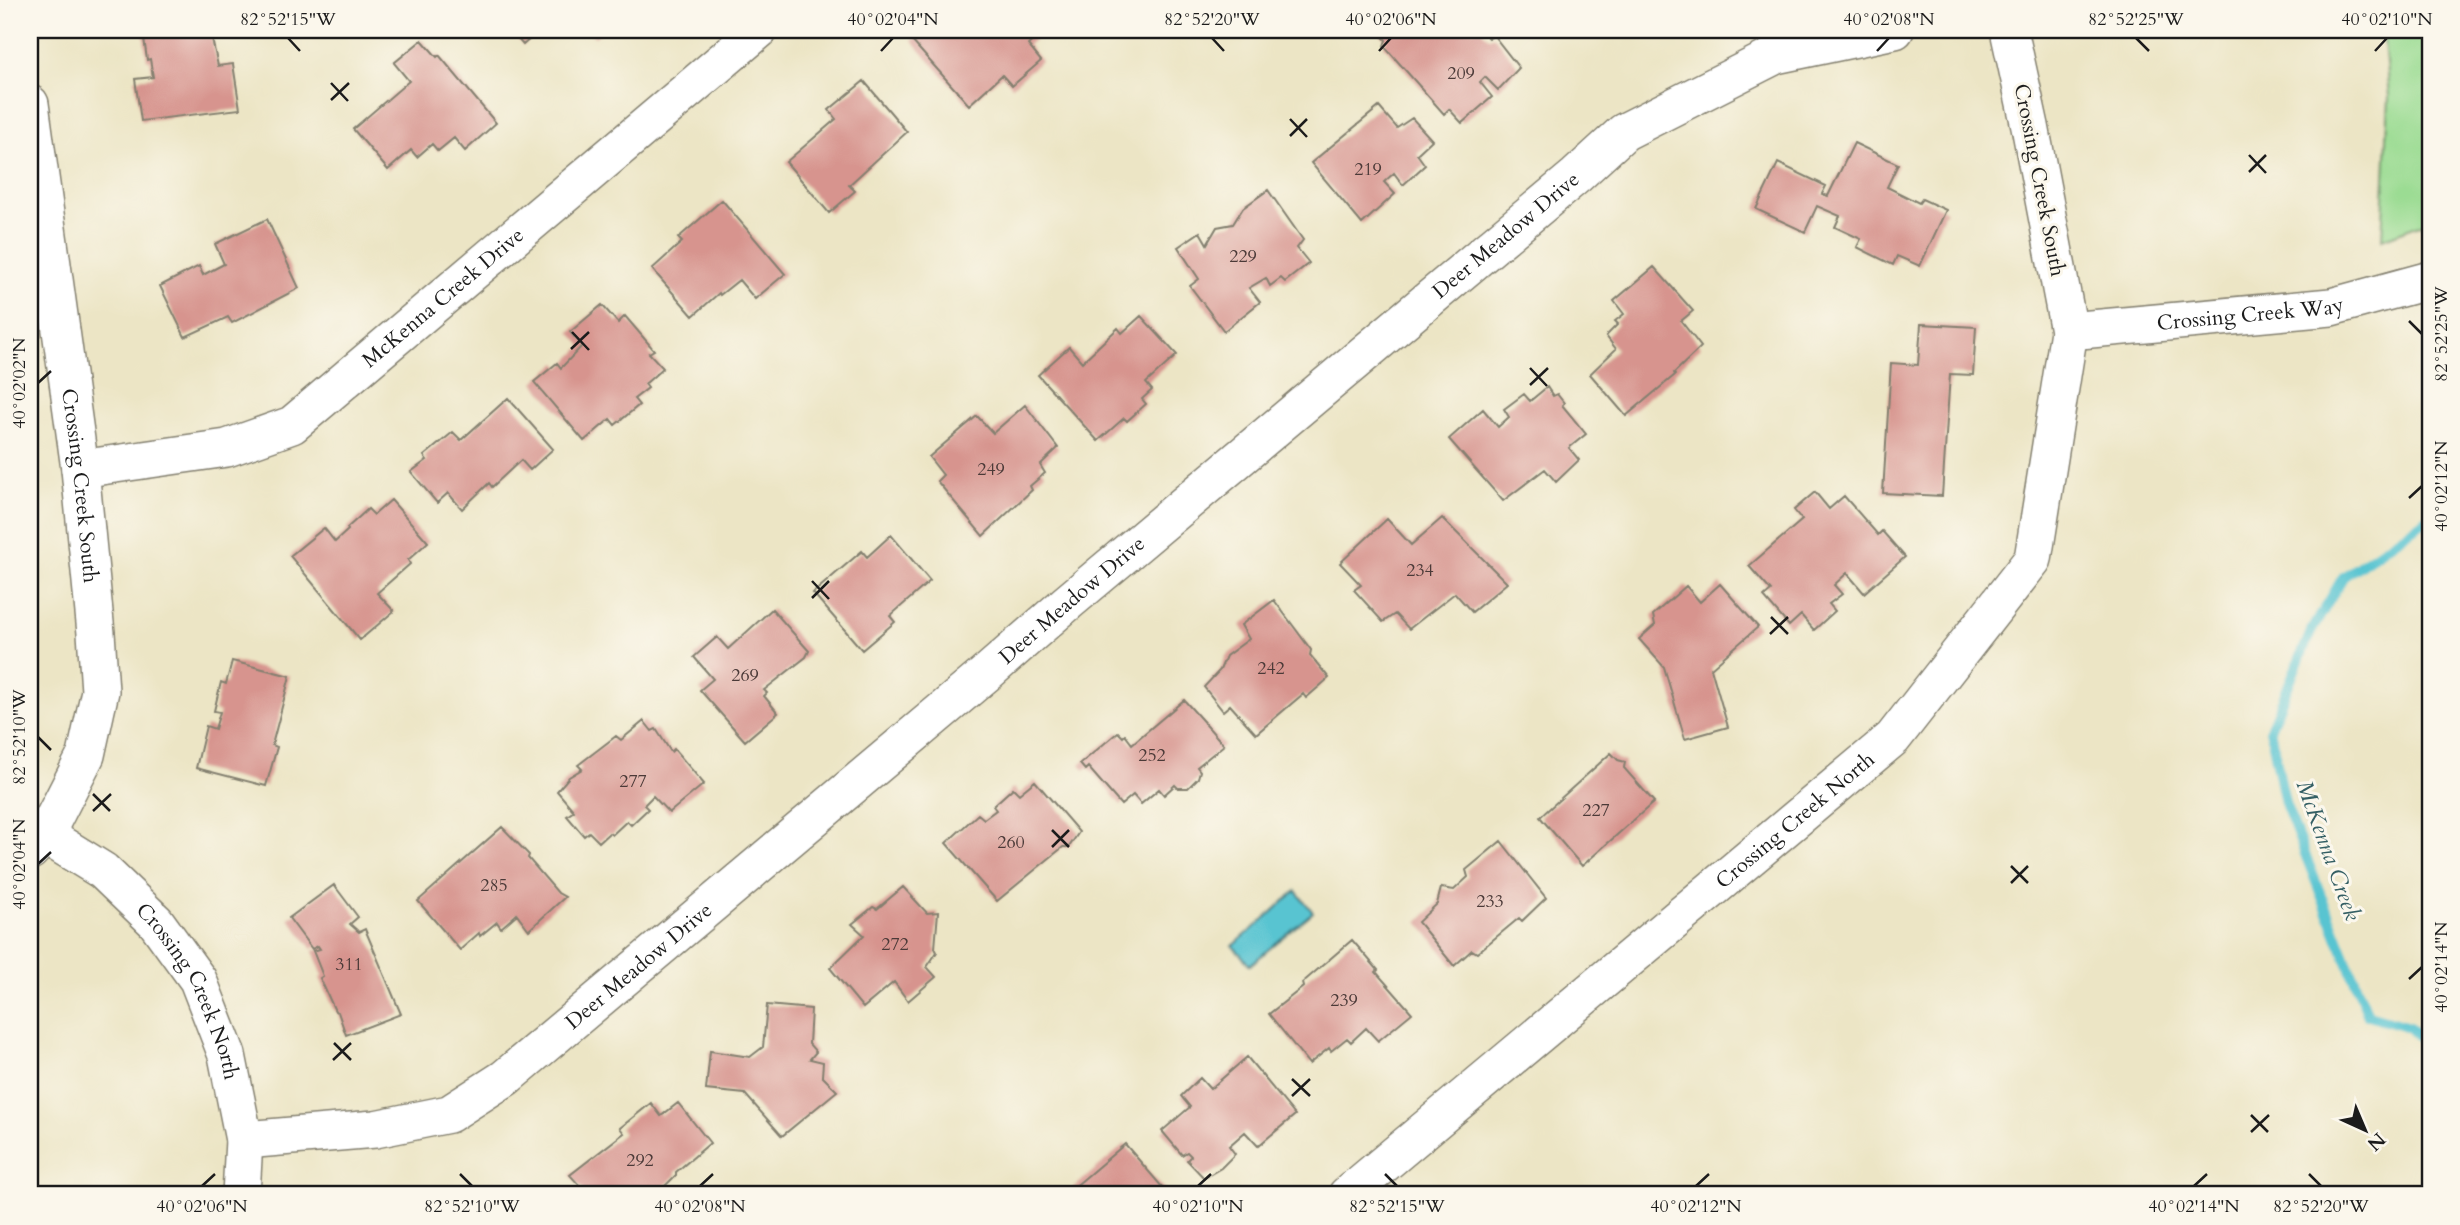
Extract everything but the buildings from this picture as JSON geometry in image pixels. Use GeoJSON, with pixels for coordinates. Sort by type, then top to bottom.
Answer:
{"type":"FeatureCollection","features":[{"type":"Feature","properties":{"kind":"street","name":"McKenna Creek Drive"},"geometry":{"type":"LineString","coordinates":[[80,470],[227,448],[292,425],[759,30]]}},
{"type":"Feature","properties":{"kind":"street","name":"Deer Meadow Drive"},"geometry":{"type":"LineString","coordinates":[[244,1140],[375,1129],[449,1114],[505,1078],[1576,176],[1624,132],[1776,55],[1895,30]]}},
{"type":"Feature","properties":{"kind":"street","name":"Crossing Creek South"},"geometry":{"type":"LineString","coordinates":[[2009,30],[2030,126],[2068,331]]}},
{"type":"Feature","properties":{"kind":"street","name":"Crossing Creek South"},"geometry":{"type":"LineString","coordinates":[[30,104],[80,470],[100,691],[86,755],[37,843]]}},
{"type":"Feature","properties":{"kind":"street","name":"Crossing Creek Way"},"geometry":{"type":"LineString","coordinates":[[2068,331],[2331,307],[2430,280]]}},
{"type":"Feature","properties":{"kind":"street","name":"Crossing Creek North"},"geometry":{"type":"LineString","coordinates":[[1347,1195],[1893,738],[2033,559],[2068,331]]}},
{"type":"Feature","properties":{"kind":"street","name":"Crossing Creek North"},"geometry":{"type":"LineString","coordinates":[[37,843],[103,872],[156,922],[198,980],[227,1055],[244,1140],[241,1195]]}},
{"type":"Feature","properties":{"kind":"green space"},"geometry":{"type":"Polygon","coordinates":[[[2383,30],[2430,30],[2430,221],[2382,239],[2389,97],[2383,30]]]}},
{"type":"Feature","properties":{"kind":"water"},"geometry":{"type":"Polygon","coordinates":[[[1296,891],[1313,912],[1250,965],[1233,946],[1296,891]]]}},
{"type":"Feature","properties":{"kind":"waterway","name":"McKenna Creek"},"geometry":{"type":"LineString","coordinates":[[2430,517],[2343,577],[2311,632],[2270,729],[2285,803],[2368,1015],[2409,1027],[2430,1048]]}}]}
